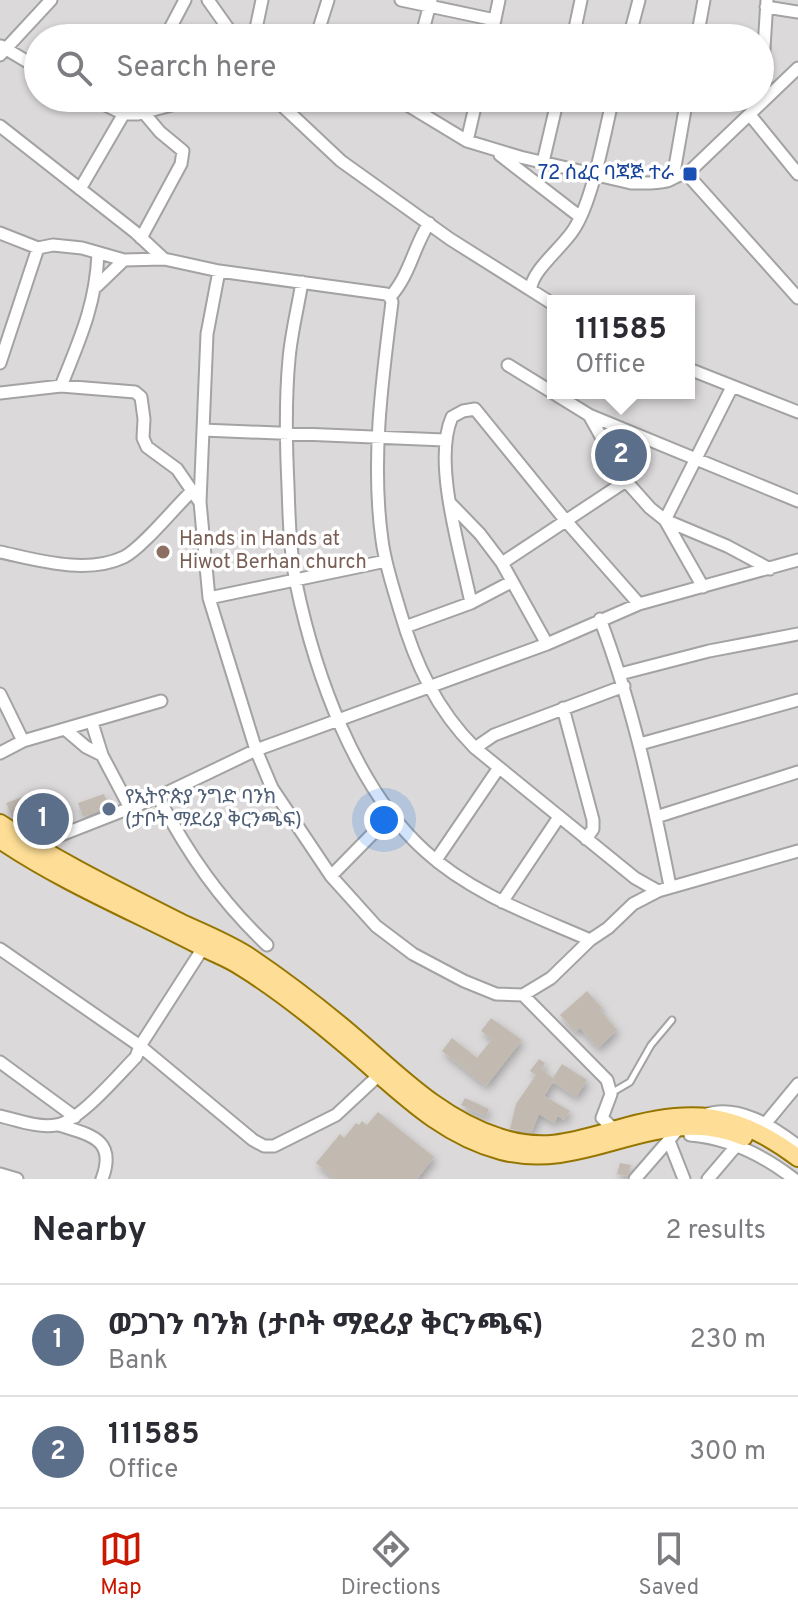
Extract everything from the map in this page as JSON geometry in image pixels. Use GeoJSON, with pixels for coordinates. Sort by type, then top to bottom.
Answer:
{"type":"FeatureCollection","features":[{"type":"Feature","properties":{"kind":"main road"},"geometry":{"type":"LineString","coordinates":[[0,823],[33,846],[247,955],[295,988],[438,1107],[465,1123],[529,1145],[574,1142],[654,1119],[714,1116],[758,1132],[798,1158]]}},
{"type":"Feature","properties":{"kind":"main road"},"geometry":{"type":"LineString","coordinates":[[0,840],[49,871],[239,965],[291,1001],[430,1118],[459,1135],[510,1153],[547,1156],[570,1154],[644,1132],[675,1134],[706,1128],[734,1133],[754,1142],[798,1172]]}},
{"type":"Feature","properties":{"kind":"street"},"geometry":{"type":"LineString","coordinates":[[27,24],[51,0]]}},
{"type":"Feature","properties":{"kind":"street"},"geometry":{"type":"LineString","coordinates":[[172,24],[185,0]]}},
{"type":"Feature","properties":{"kind":"street"},"geometry":{"type":"LineString","coordinates":[[208,0],[225,24]]}},
{"type":"Feature","properties":{"kind":"street"},"geometry":{"type":"LineString","coordinates":[[257,24],[262,0]]}},
{"type":"Feature","properties":{"kind":"street"},"geometry":{"type":"LineString","coordinates":[[320,24],[328,0]]}},
{"type":"Feature","properties":{"kind":"street"},"geometry":{"type":"LineString","coordinates":[[401,0],[431,3],[495,20]]}},
{"type":"Feature","properties":{"kind":"street"},"geometry":{"type":"LineString","coordinates":[[494,24],[499,0]]}},
{"type":"Feature","properties":{"kind":"street"},"geometry":{"type":"LineString","coordinates":[[576,24],[581,0]]}},
{"type":"Feature","properties":{"kind":"street"},"geometry":{"type":"LineString","coordinates":[[633,24],[639,0]]}},
{"type":"Feature","properties":{"kind":"street"},"geometry":{"type":"LineString","coordinates":[[700,24],[704,0]]}},
{"type":"Feature","properties":{"kind":"street"},"geometry":{"type":"LineString","coordinates":[[425,24],[431,3]]}},
{"type":"Feature","properties":{"kind":"street"},"geometry":{"type":"LineString","coordinates":[[765,24],[766,4],[798,12]]}},
{"type":"Feature","properties":{"kind":"street"},"geometry":{"type":"LineString","coordinates":[[24,28],[2,50],[24,61]]}},
{"type":"Feature","properties":{"kind":"street"},"geometry":{"type":"LineString","coordinates":[[774,91],[798,68]]}},
{"type":"Feature","properties":{"kind":"street"},"geometry":{"type":"LineString","coordinates":[[120,112],[148,112]]}},
{"type":"Feature","properties":{"kind":"street"},"geometry":{"type":"LineString","coordinates":[[289,112],[341,161],[547,301]]}},
{"type":"Feature","properties":{"kind":"street"},"geometry":{"type":"LineString","coordinates":[[420,112],[467,141],[493,150],[631,183],[663,182],[687,174],[753,112]]}},
{"type":"Feature","properties":{"kind":"street"},"geometry":{"type":"LineString","coordinates":[[467,141],[474,112]]}},
{"type":"Feature","properties":{"kind":"street"},"geometry":{"type":"LineString","coordinates":[[543,162],[555,112]]}},
{"type":"Feature","properties":{"kind":"street"},"geometry":{"type":"LineString","coordinates":[[531,289],[531,282],[577,225],[587,200],[609,112]]}},
{"type":"Feature","properties":{"kind":"street"},"geometry":{"type":"LineString","coordinates":[[673,178],[685,112]]}},
{"type":"Feature","properties":{"kind":"street"},"geometry":{"type":"LineString","coordinates":[[141,238],[181,164],[183,151],[160,132],[144,113]]}},
{"type":"Feature","properties":{"kind":"street"},"geometry":{"type":"LineString","coordinates":[[80,189],[124,114]]}},
{"type":"Feature","properties":{"kind":"street"},"geometry":{"type":"LineString","coordinates":[[750,115],[798,174]]}},
{"type":"Feature","properties":{"kind":"street"},"geometry":{"type":"LineString","coordinates":[[0,126],[164,259]]}},
{"type":"Feature","properties":{"kind":"street"},"geometry":{"type":"LineString","coordinates":[[493,150],[579,216]]}},
{"type":"Feature","properties":{"kind":"street"},"geometry":{"type":"LineString","coordinates":[[687,174],[798,298]]}},
{"type":"Feature","properties":{"kind":"street"},"geometry":{"type":"LineString","coordinates":[[390,297],[402,284],[429,223]]}},
{"type":"Feature","properties":{"kind":"street"},"geometry":{"type":"LineString","coordinates":[[0,233],[38,248],[53,245],[124,260],[164,259],[219,271],[390,297],[379,438],[381,538],[405,627],[428,686],[453,726],[498,769],[635,878],[658,891]]}},
{"type":"Feature","properties":{"kind":"street"},"geometry":{"type":"LineString","coordinates":[[1,357],[38,248]]}},
{"type":"Feature","properties":{"kind":"street"},"geometry":{"type":"LineString","coordinates":[[61,386],[97,286],[98,253]]}},
{"type":"Feature","properties":{"kind":"street"},"geometry":{"type":"LineString","coordinates":[[97,286],[124,260]]}},
{"type":"Feature","properties":{"kind":"street"},"geometry":{"type":"LineString","coordinates":[[219,271],[207,334],[200,502],[209,598],[256,750],[272,788],[331,876],[376,926],[413,954],[464,981],[496,994],[523,995],[551,978],[633,904],[670,886],[798,851]]}},
{"type":"Feature","properties":{"kind":"street"},"geometry":{"type":"LineString","coordinates":[[302,282],[289,357],[286,435],[289,527],[296,582],[322,675],[338,719],[362,769],[391,815],[436,860],[469,884],[502,902],[590,940]]}},
{"type":"Feature","properties":{"kind":"street"},"geometry":{"type":"LineString","coordinates":[[508,365],[547,389]]}},
{"type":"Feature","properties":{"kind":"street"},"geometry":{"type":"LineString","coordinates":[[695,372],[798,412]]}},
{"type":"Feature","properties":{"kind":"street"},"geometry":{"type":"LineString","coordinates":[[0,393],[61,386],[135,392],[141,397],[143,438],[147,447],[177,469],[200,502]]}},
{"type":"Feature","properties":{"kind":"street"},"geometry":{"type":"LineString","coordinates":[[665,520],[732,387]]}},
{"type":"Feature","properties":{"kind":"street"},"geometry":{"type":"LineString","coordinates":[[563,399],[589,415],[798,501]]}},
{"type":"Feature","properties":{"kind":"street"},"geometry":{"type":"LineString","coordinates":[[471,603],[446,484],[444,440],[452,417],[475,409],[566,521],[639,604]]}},
{"type":"Feature","properties":{"kind":"street"},"geometry":{"type":"LineString","coordinates":[[589,415],[626,481],[650,508],[665,520],[727,546],[770,569]]}},
{"type":"Feature","properties":{"kind":"street"},"geometry":{"type":"LineString","coordinates":[[203,430],[444,440]]}},
{"type":"Feature","properties":{"kind":"street"},"geometry":{"type":"LineString","coordinates":[[502,563],[626,481]]}},
{"type":"Feature","properties":{"kind":"street"},"geometry":{"type":"LineString","coordinates":[[0,552],[48,563],[82,565],[125,557],[192,491]]}},
{"type":"Feature","properties":{"kind":"street"},"geometry":{"type":"LineString","coordinates":[[451,504],[502,563],[547,644]]}},
{"type":"Feature","properties":{"kind":"street"},"geometry":{"type":"LineString","coordinates":[[665,520],[703,587]]}},
{"type":"Feature","properties":{"kind":"street"},"geometry":{"type":"LineString","coordinates":[[33,846],[158,797],[256,750],[547,644],[639,604],[798,560]]}},
{"type":"Feature","properties":{"kind":"street"},"geometry":{"type":"LineString","coordinates":[[209,598],[386,561]]}},
{"type":"Feature","properties":{"kind":"street"},"geometry":{"type":"LineString","coordinates":[[405,627],[471,603],[511,582]]}},
{"type":"Feature","properties":{"kind":"street"},"geometry":{"type":"LineString","coordinates":[[600,619],[640,744],[670,886]]}},
{"type":"Feature","properties":{"kind":"street"},"geometry":{"type":"LineString","coordinates":[[475,748],[494,735],[563,708],[622,680],[709,651],[798,634]]}},
{"type":"Feature","properties":{"kind":"street"},"geometry":{"type":"LineString","coordinates":[[0,694],[23,741]]}},
{"type":"Feature","properties":{"kind":"street"},"geometry":{"type":"LineString","coordinates":[[640,744],[798,700]]}},
{"type":"Feature","properties":{"kind":"street"},"geometry":{"type":"LineString","coordinates":[[0,753],[23,741],[161,701]]}},
{"type":"Feature","properties":{"kind":"street"},"geometry":{"type":"LineString","coordinates":[[563,708],[593,820],[593,829],[586,839]]}},
{"type":"Feature","properties":{"kind":"street"},"geometry":{"type":"LineString","coordinates":[[92,723],[102,755],[130,808]]}},
{"type":"Feature","properties":{"kind":"street"},"geometry":{"type":"LineString","coordinates":[[66,730],[86,747],[102,755]]}},
{"type":"Feature","properties":{"kind":"street"},"geometry":{"type":"LineString","coordinates":[[436,860],[498,769]]}},
{"type":"Feature","properties":{"kind":"street"},"geometry":{"type":"LineString","coordinates":[[656,817],[798,772]]}},
{"type":"Feature","properties":{"kind":"street"},"geometry":{"type":"LineString","coordinates":[[158,797],[197,866],[219,896],[267,945]]}},
{"type":"Feature","properties":{"kind":"street"},"geometry":{"type":"LineString","coordinates":[[331,876],[391,815]]}},
{"type":"Feature","properties":{"kind":"street"},"geometry":{"type":"LineString","coordinates":[[502,902],[559,817]]}},
{"type":"Feature","properties":{"kind":"street"},"geometry":{"type":"LineString","coordinates":[[633,904],[635,878]]}},
{"type":"Feature","properties":{"kind":"street"},"geometry":{"type":"LineString","coordinates":[[59,1125],[75,1117],[136,1057],[203,948]]}},
{"type":"Feature","properties":{"kind":"street"},"geometry":{"type":"LineString","coordinates":[[0,949],[140,1046],[264,1146],[274,1146],[336,1115],[379,1075]]}},
{"type":"Feature","properties":{"kind":"street"},"geometry":{"type":"LineString","coordinates":[[523,995],[607,1080],[611,1094],[602,1118],[614,1129]]}},
{"type":"Feature","properties":{"kind":"street"},"geometry":{"type":"LineString","coordinates":[[0,1062],[75,1117]]}},
{"type":"Feature","properties":{"kind":"street"},"geometry":{"type":"LineString","coordinates":[[765,1124],[798,1084]]}},
{"type":"Feature","properties":{"kind":"street"},"geometry":{"type":"LineString","coordinates":[[703,1116],[718,1110],[731,1112],[765,1124],[798,1146]]}},
{"type":"Feature","properties":{"kind":"street"},"geometry":{"type":"LineString","coordinates":[[0,1116],[59,1125],[93,1137],[103,1144],[107,1158],[102,1179]]}},
{"type":"Feature","properties":{"kind":"street"},"geometry":{"type":"LineString","coordinates":[[675,1134],[701,1135],[737,1145],[778,1166],[794,1179]]}},
{"type":"Feature","properties":{"kind":"street"},"geometry":{"type":"LineString","coordinates":[[635,1179],[675,1134]]}},
{"type":"Feature","properties":{"kind":"street"},"geometry":{"type":"LineString","coordinates":[[675,1134],[684,1179]]}},
{"type":"Feature","properties":{"kind":"street"},"geometry":{"type":"LineString","coordinates":[[708,1179],[737,1145]]}},
{"type":"Feature","properties":{"kind":"street"},"geometry":{"type":"LineString","coordinates":[[0,1174],[17,1179]]}},
{"type":"Feature","properties":{"kind":"lane"},"geometry":{"type":"LineString","coordinates":[[611,1094],[630,1082],[659,1033],[672,1020]]}},
{"type":"Feature","properties":{"kind":"shaded area"},"geometry":{"type":"Polygon","coordinates":[[[0,0],[798,0],[798,1179],[0,1179],[0,0]]]}},
{"type":"Feature","properties":{"kind":"building"},"geometry":{"type":"Polygon","coordinates":[[[49,792],[58,811],[35,823],[29,810],[12,817],[6,803],[22,797],[25,803],[49,792]]]}},
{"type":"Feature","properties":{"kind":"building"},"geometry":{"type":"Polygon","coordinates":[[[104,794],[109,807],[83,817],[78,803],[104,794]]]}},
{"type":"Feature","properties":{"kind":"building"},"geometry":{"type":"Polygon","coordinates":[[[587,991],[617,1030],[598,1048],[580,1028],[576,1032],[560,1015],[587,991]]]}},
{"type":"Feature","properties":{"kind":"building"},"geometry":{"type":"Polygon","coordinates":[[[491,1018],[522,1040],[486,1086],[442,1051],[452,1038],[477,1058],[492,1039],[481,1031],[491,1018]]]}},
{"type":"Feature","properties":{"kind":"building"},"geometry":{"type":"Polygon","coordinates":[[[539,1059],[545,1063],[541,1069],[553,1078],[562,1064],[587,1080],[576,1097],[553,1082],[544,1096],[570,1111],[564,1120],[558,1116],[554,1123],[539,1114],[531,1133],[510,1129],[516,1104],[536,1075],[530,1071],[539,1059]]]}},
{"type":"Feature","properties":{"kind":"building"},"geometry":{"type":"Polygon","coordinates":[[[465,1098],[489,1109],[486,1117],[461,1105],[465,1098]]]}},
{"type":"Feature","properties":{"kind":"building"},"geometry":{"type":"Polygon","coordinates":[[[378,1112],[434,1157],[417,1179],[335,1179],[316,1163],[340,1134],[344,1138],[356,1123],[359,1125],[362,1121],[367,1125],[378,1112]]]}},
{"type":"Feature","properties":{"kind":"building"},"geometry":{"type":"Polygon","coordinates":[[[620,1163],[631,1165],[627,1176],[617,1174],[620,1163]]]}},
{"type":"Feature","properties":{"kind":"place","name":"72 ሰፈር ባጃጅ ተራ"},"geometry":{"type":"Point","coordinates":[690,174]}},
{"type":"Feature","properties":{"kind":"place","name":"111585"},"geometry":{"type":"Point","coordinates":[621,455]}},
{"type":"Feature","properties":{"kind":"place","name":"Hands in Hands at Hiwot Berhan church"},"geometry":{"type":"Point","coordinates":[163,552]}},
{"type":"Feature","properties":{"kind":"place","name":"የኢትዮጵያ ንግድ ባንክ (ታቦት ማደሪያ ቅርንጫፍ)"},"geometry":{"type":"Point","coordinates":[109,809]}},
{"type":"Feature","properties":{"kind":"place","name":"ወጋገን ባንክ (ታቦት ማደሪያ ቅርንጫፍ)"},"geometry":{"type":"Point","coordinates":[43,819]}}]}
